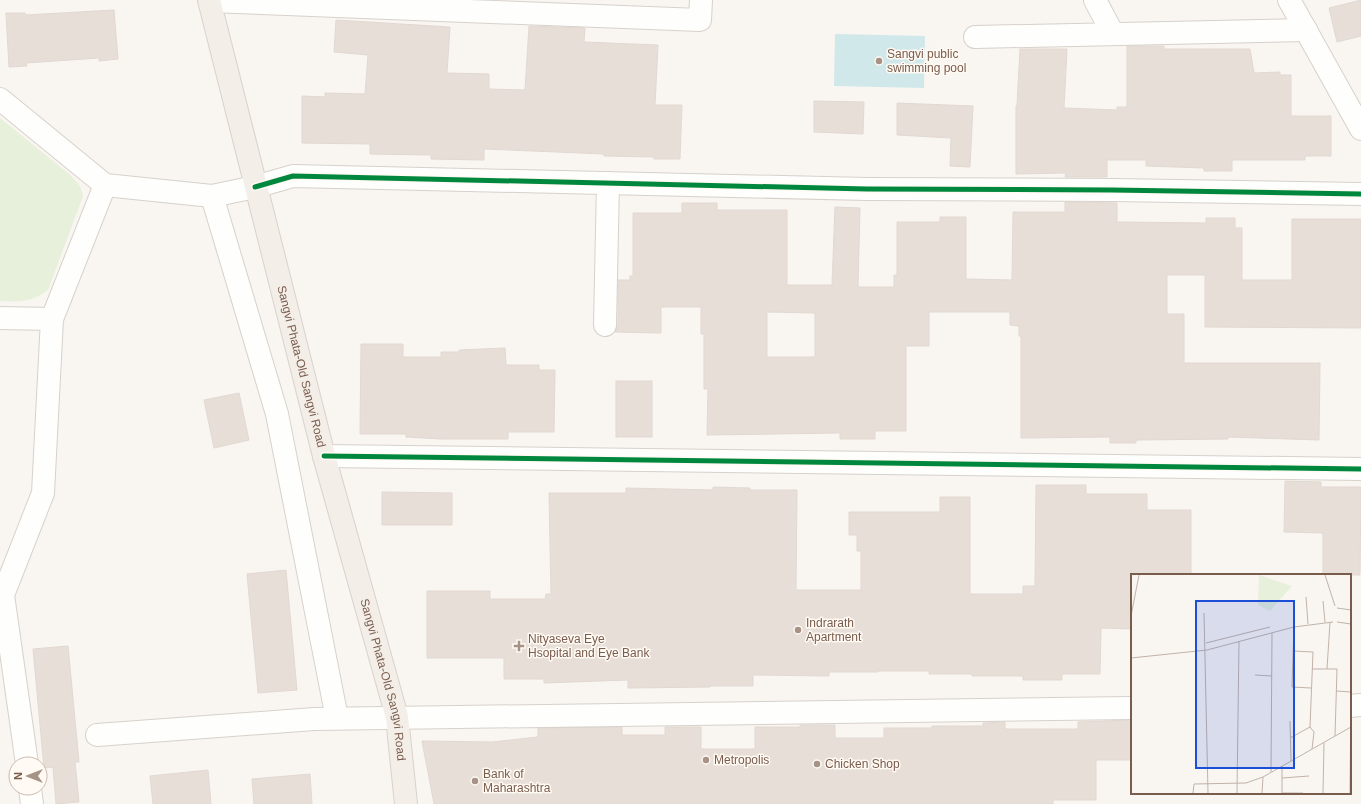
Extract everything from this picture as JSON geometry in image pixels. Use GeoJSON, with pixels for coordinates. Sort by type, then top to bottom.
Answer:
{"type":"FeatureCollection","features":[{"type":"Feature","properties":{"kind":"main road","name":"Sangvi Phata-Old Sangvi Road"},"geometry":{"type":"LineString","coordinates":[[209,1],[324,456],[397,717],[406,804]]}},
{"type":"Feature","properties":{"kind":"street"},"geometry":{"type":"LineString","coordinates":[[209,1],[409,4],[700,20],[700,0]]}},
{"type":"Feature","properties":{"kind":"street"},"geometry":{"type":"LineString","coordinates":[[1095,0],[1114,34]]}},
{"type":"Feature","properties":{"kind":"street"},"geometry":{"type":"LineString","coordinates":[[1289,0],[1306,30],[1355,105],[1361,129]]}},
{"type":"Feature","properties":{"kind":"street"},"geometry":{"type":"LineString","coordinates":[[976,37],[1306,30]]}},
{"type":"Feature","properties":{"kind":"street"},"geometry":{"type":"LineString","coordinates":[[0,99],[105,186],[212,196],[255,187],[293,176],[859,188],[1361,194]]}},
{"type":"Feature","properties":{"kind":"street"},"geometry":{"type":"LineString","coordinates":[[605,325],[608,183]]}},
{"type":"Feature","properties":{"kind":"street"},"geometry":{"type":"LineString","coordinates":[[26,756],[3,595],[43,493],[52,319],[105,186]]}},
{"type":"Feature","properties":{"kind":"street"},"geometry":{"type":"LineString","coordinates":[[212,196],[277,414],[337,718]]}},
{"type":"Feature","properties":{"kind":"street"},"geometry":{"type":"LineString","coordinates":[[0,318],[52,319]]}},
{"type":"Feature","properties":{"kind":"street"},"geometry":{"type":"LineString","coordinates":[[324,456],[1361,469]]}},
{"type":"Feature","properties":{"kind":"street"},"geometry":{"type":"LineString","coordinates":[[97,735],[337,718],[1131,708]]}},
{"type":"Feature","properties":{"kind":"green space"},"geometry":{"type":"Polygon","coordinates":[[[0,118],[69,174],[80,186],[83,196],[48,290],[31,299],[19,301],[0,301],[0,118]]]}},
{"type":"Feature","properties":{"kind":"water","name":"Sangvi public swimming pool"},"geometry":{"type":"Polygon","coordinates":[[[835,34],[925,36],[924,88],[834,86],[835,34]]]}},
{"type":"Feature","properties":{"kind":"building"},"geometry":{"type":"Polygon","coordinates":[[[1361,0],[1361,36],[1337,42],[1329,8],[1361,0]]]}},
{"type":"Feature","properties":{"kind":"building"},"geometry":{"type":"Polygon","coordinates":[[[114,10],[118,59],[99,61],[99,58],[26,63],[27,66],[9,67],[6,13],[25,13],[26,15],[114,10]]]}},
{"type":"Feature","properties":{"kind":"building"},"geometry":{"type":"Polygon","coordinates":[[[336,20],[450,27],[447,73],[489,74],[489,89],[525,90],[529,26],[585,28],[584,42],[658,45],[655,105],[682,105],[680,159],[654,159],[654,157],[604,156],[604,154],[484,149],[484,160],[431,159],[431,155],[370,154],[370,144],[302,143],[302,96],[325,97],[325,93],[365,94],[368,55],[334,52],[336,20]]]}},
{"type":"Feature","properties":{"kind":"building"},"geometry":{"type":"Polygon","coordinates":[[[1127,46],[1164,46],[1164,49],[1250,49],[1254,73],[1280,72],[1280,75],[1291,75],[1291,116],[1331,116],[1331,156],[1305,156],[1305,160],[1232,160],[1232,171],[1204,171],[1204,168],[1146,166],[1146,160],[1107,160],[1107,177],[1065,177],[1066,173],[1016,174],[1016,106],[1020,49],[1067,49],[1064,108],[1117,110],[1117,107],[1127,107],[1127,46]]]}},
{"type":"Feature","properties":{"kind":"building"},"geometry":{"type":"Polygon","coordinates":[[[814,101],[864,102],[863,134],[814,132],[814,101]]]}},
{"type":"Feature","properties":{"kind":"building"},"geometry":{"type":"Polygon","coordinates":[[[897,103],[973,106],[970,167],[950,166],[951,138],[897,135],[897,103]]]}},
{"type":"Feature","properties":{"kind":"building"},"geometry":{"type":"Polygon","coordinates":[[[1065,202],[1117,203],[1117,222],[1206,223],[1206,218],[1235,218],[1235,228],[1242,228],[1242,280],[1292,280],[1292,219],[1361,219],[1361,328],[1205,327],[1205,275],[1167,275],[1167,314],[1184,314],[1184,363],[1320,363],[1319,440],[1228,437],[1228,439],[1136,440],[1136,443],[1110,443],[1110,437],[1021,438],[1021,336],[1019,336],[1019,326],[1010,325],[1010,312],[929,312],[929,346],[906,346],[906,431],[875,431],[875,439],[840,439],[840,433],[707,435],[708,389],[704,389],[704,334],[701,334],[701,307],[661,307],[661,333],[615,332],[618,325],[618,280],[630,280],[630,276],[633,276],[633,213],[682,213],[682,203],[717,203],[717,210],[787,210],[787,285],[832,285],[835,207],[860,208],[858,287],[894,287],[894,275],[897,275],[897,222],[940,222],[940,217],[966,217],[966,279],[1012,280],[1013,212],[1065,212],[1065,202]],[[767,312],[767,357],[815,357],[815,313],[767,312]]]}},
{"type":"Feature","properties":{"kind":"building"},"geometry":{"type":"Polygon","coordinates":[[[361,344],[403,344],[403,357],[441,357],[441,352],[505,348],[506,365],[539,365],[539,370],[555,370],[554,432],[508,432],[508,439],[441,439],[406,437],[406,434],[360,434],[361,344]]]}},
{"type":"Feature","properties":{"kind":"building"},"geometry":{"type":"Polygon","coordinates":[[[616,381],[652,381],[652,437],[616,437],[616,381]]]}},
{"type":"Feature","properties":{"kind":"building"},"geometry":{"type":"Polygon","coordinates":[[[239,393],[249,440],[214,448],[204,400],[239,393]]]}},
{"type":"Feature","properties":{"kind":"building"},"geometry":{"type":"Polygon","coordinates":[[[1285,481],[1321,482],[1321,487],[1361,487],[1360,575],[1323,574],[1323,533],[1284,532],[1285,481]]]}},
{"type":"Feature","properties":{"kind":"building"},"geometry":{"type":"Polygon","coordinates":[[[1036,485],[1086,485],[1086,494],[1147,494],[1147,510],[1191,510],[1191,574],[1131,574],[1131,629],[1101,628],[1100,674],[1062,674],[1062,680],[1023,680],[1023,676],[929,674],[929,671],[829,672],[829,676],[753,675],[753,686],[628,688],[628,680],[544,683],[544,679],[504,679],[504,658],[427,658],[427,591],[490,591],[490,599],[545,599],[546,594],[551,594],[549,493],[626,493],[626,488],[713,490],[713,487],[750,488],[750,490],[797,490],[796,590],[861,590],[861,551],[857,551],[857,535],[849,535],[849,512],[940,512],[940,497],[970,497],[970,594],[1023,594],[1023,586],[1035,586],[1036,485]]]}},
{"type":"Feature","properties":{"kind":"building"},"geometry":{"type":"Polygon","coordinates":[[[382,492],[452,493],[452,525],[382,525],[382,492]]]}},
{"type":"Feature","properties":{"kind":"building"},"geometry":{"type":"Polygon","coordinates":[[[286,570],[297,690],[258,693],[247,574],[286,570]]]}},
{"type":"Feature","properties":{"kind":"building"},"geometry":{"type":"Polygon","coordinates":[[[68,646],[79,762],[75,762],[79,802],[56,804],[53,767],[48,768],[48,756],[43,756],[33,649],[68,646]]]}},
{"type":"Feature","properties":{"kind":"building"},"geometry":{"type":"Polygon","coordinates":[[[1131,720],[1131,760],[1096,760],[1096,800],[1053,800],[1053,804],[434,804],[422,741],[492,742],[538,737],[538,728],[622,727],[622,735],[665,735],[665,727],[701,727],[701,749],[755,749],[755,727],[835,725],[835,738],[884,738],[884,728],[983,726],[983,723],[1005,722],[1005,729],[1078,729],[1078,722],[1131,720]]]}},
{"type":"Feature","properties":{"kind":"building"},"geometry":{"type":"Polygon","coordinates":[[[208,770],[211,804],[153,804],[150,776],[208,770]]]}},
{"type":"Feature","properties":{"kind":"building"},"geometry":{"type":"Polygon","coordinates":[[[310,774],[312,804],[254,804],[252,779],[310,774]]]}},
{"type":"Feature","properties":{"kind":"cycle path"},"geometry":{"type":"LineString","coordinates":[[255,187],[293,176],[867,189],[1112,190],[1361,194]]}},
{"type":"Feature","properties":{"kind":"cycle path"},"geometry":{"type":"LineString","coordinates":[[324,456],[1361,469]]}},
{"type":"Feature","properties":{"kind":"place","name":"Sangvi public swimming pool"},"geometry":{"type":"Point","coordinates":[879,61]}},
{"type":"Feature","properties":{"kind":"place","name":"Indrarath Apartment"},"geometry":{"type":"Point","coordinates":[798,630]}},
{"type":"Feature","properties":{"kind":"place","name":"Nityaseva Eye Hsopital and Eye Bank"},"geometry":{"type":"Point","coordinates":[519,646]}},
{"type":"Feature","properties":{"kind":"place","name":"Metropolis"},"geometry":{"type":"Point","coordinates":[706,760]}},
{"type":"Feature","properties":{"kind":"place","name":"Chicken Shop"},"geometry":{"type":"Point","coordinates":[817,764]}},
{"type":"Feature","properties":{"kind":"place","name":"Bank of Maharashtra"},"geometry":{"type":"Point","coordinates":[475,781]}}]}
